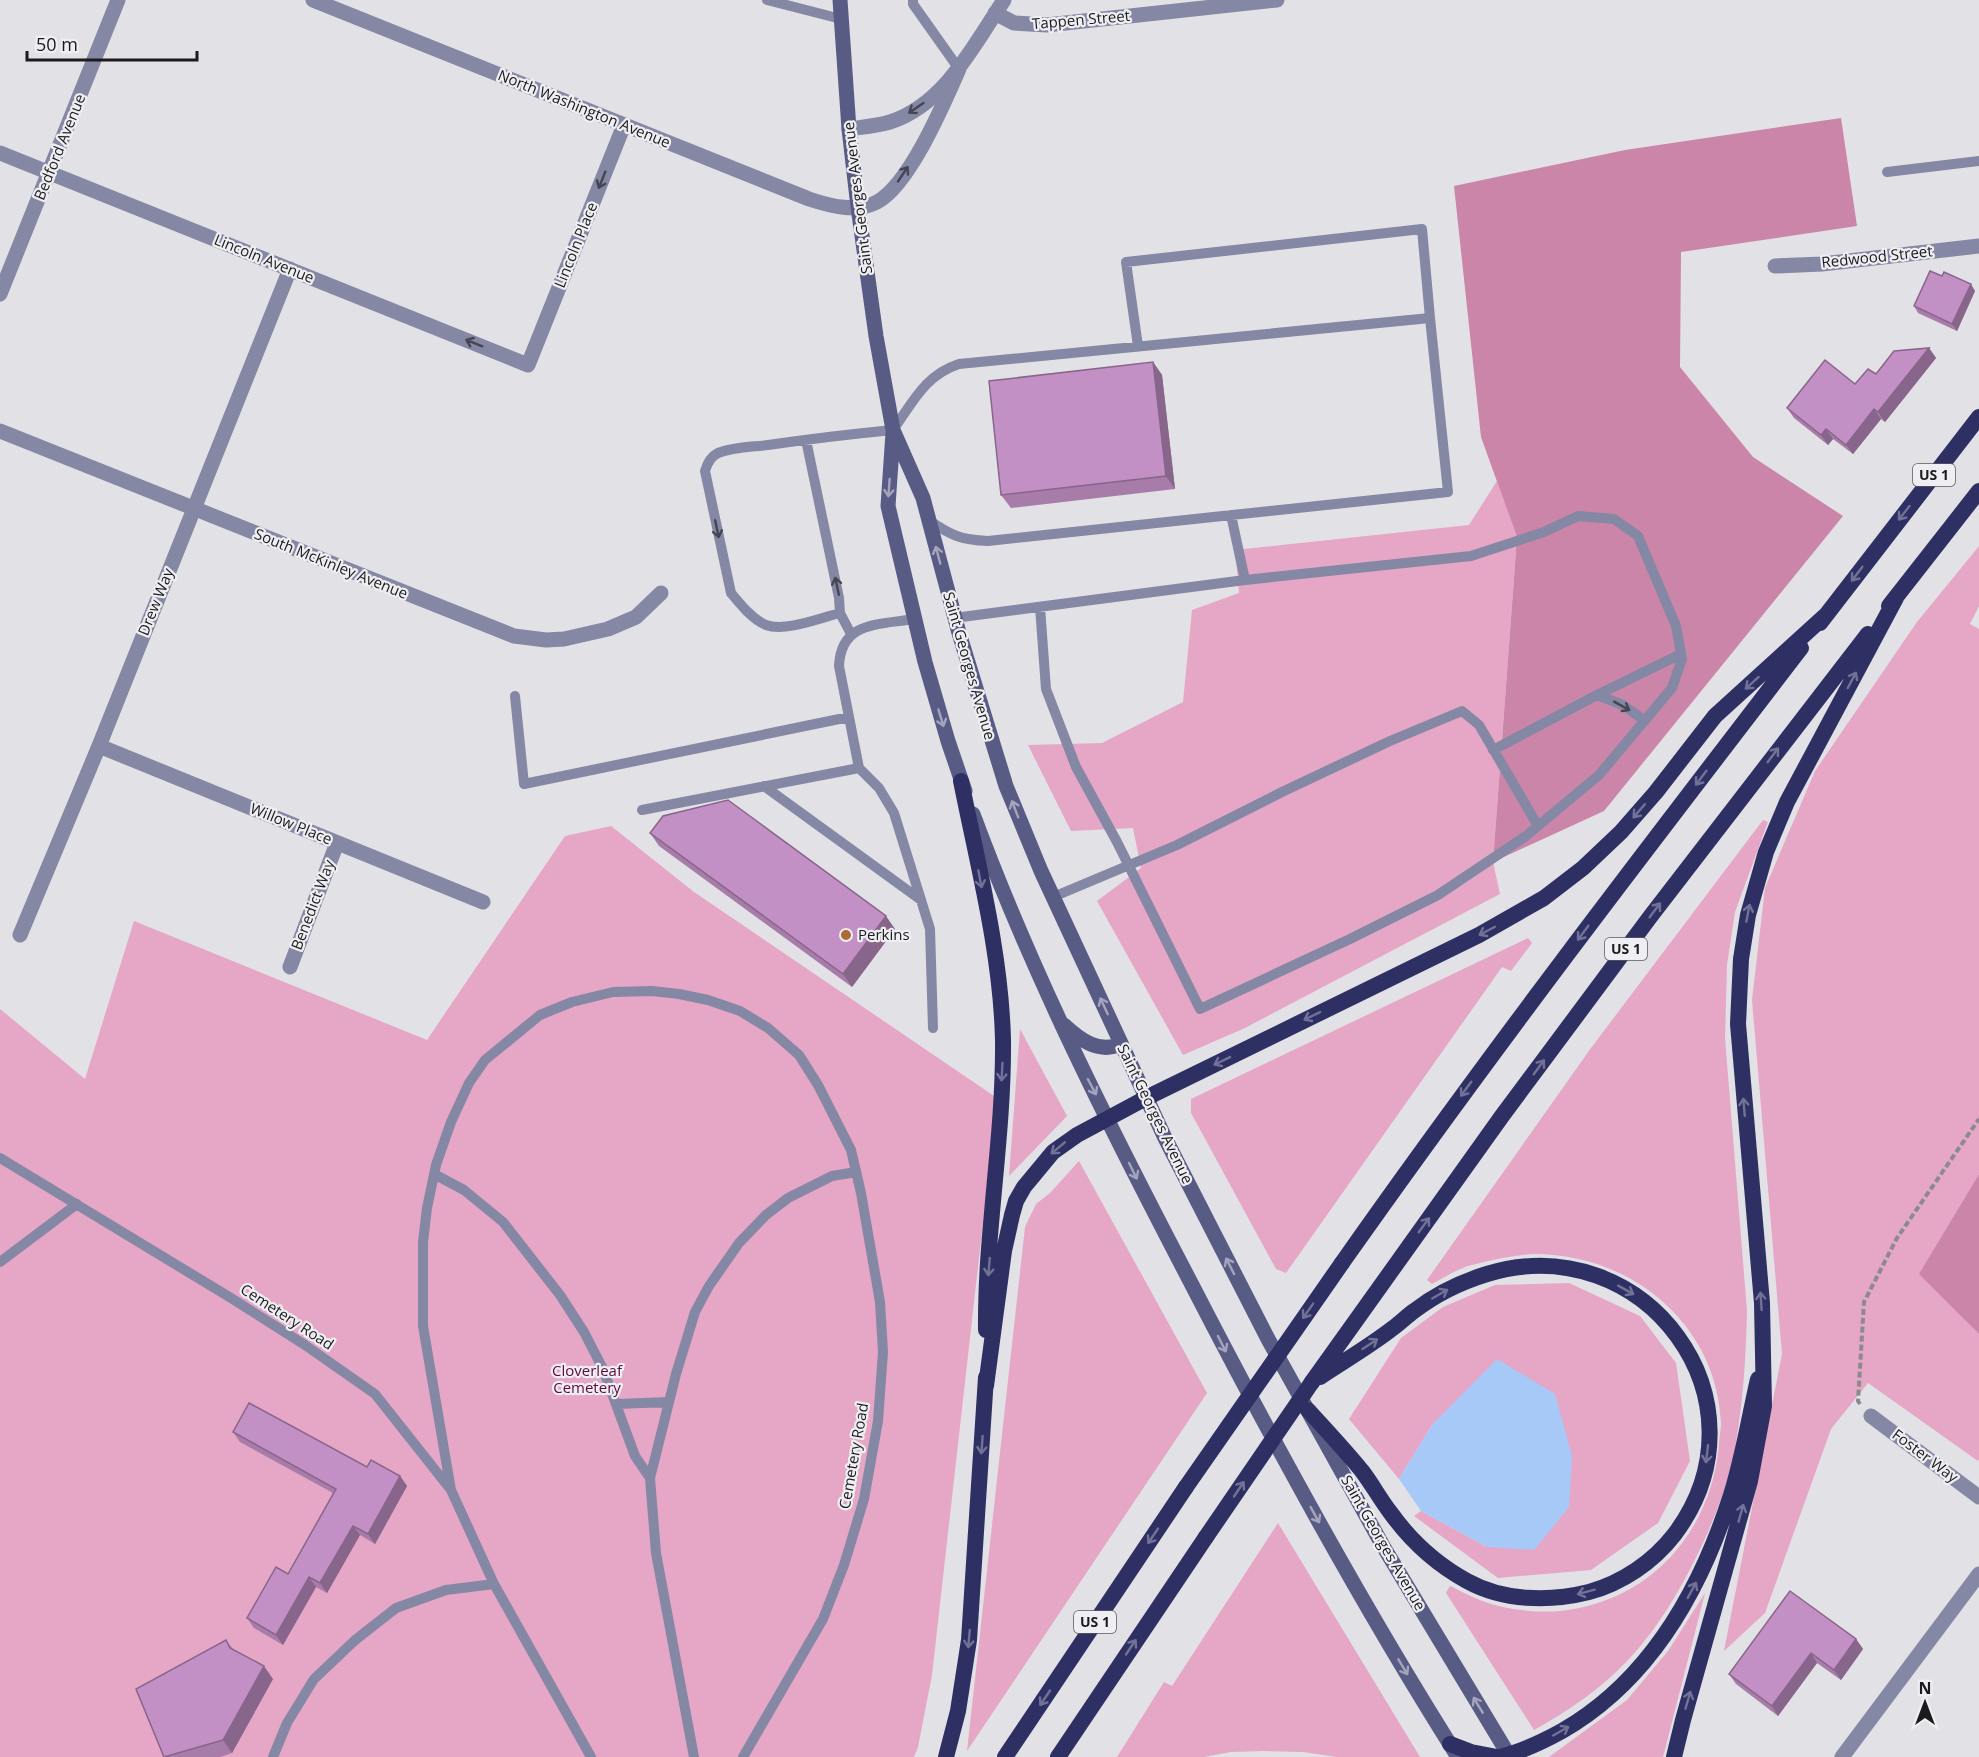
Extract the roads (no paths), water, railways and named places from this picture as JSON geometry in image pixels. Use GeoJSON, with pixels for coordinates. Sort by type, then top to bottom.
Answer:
{"type":"FeatureCollection","features":[{"type":"Feature","properties":{"kind":"highway","name":"US 1"},"geometry":{"type":"LineString","coordinates":[[1005,1757],[1186,1487],[1468,1086],[1566,954],[1979,417]]}},
{"type":"Feature","properties":{"kind":"highway","name":"US 1"},"geometry":{"type":"LineString","coordinates":[[1058,1757],[1312,1382],[1502,1116],[1650,916],[1979,492]]}},
{"type":"Feature","properties":{"kind":"highway"},"geometry":{"type":"LineString","coordinates":[[1674,1757],[1756,1456],[1764,1406],[1762,1303],[1738,1024],[1741,959],[1748,915],[1766,852],[1786,802],[1896,598]]}},
{"type":"Feature","properties":{"kind":"highway"},"geometry":{"type":"LineString","coordinates":[[946,1757],[958,1711],[969,1640],[986,1386],[1005,1242],[1016,1201],[1035,1172],[1053,1152],[1108,1118],[1479,935],[1544,898],[1582,868],[1621,832],[1656,792],[1715,716],[1826,615]]}},
{"type":"Feature","properties":{"kind":"highway"},"geometry":{"type":"LineString","coordinates":[[961,781],[991,931],[1002,1015],[1003,1063],[986,1302],[986,1386]]}},
{"type":"Feature","properties":{"kind":"highway"},"geometry":{"type":"LineString","coordinates":[[1308,1410],[1362,1472],[1392,1514],[1422,1549],[1468,1582],[1504,1594],[1542,1599],[1578,1595],[1595,1590],[1626,1577],[1643,1566],[1667,1543],[1694,1503],[1704,1473],[1709,1445],[1707,1411],[1699,1378],[1685,1346],[1667,1322],[1643,1300],[1613,1283],[1590,1274],[1563,1269],[1527,1267],[1510,1269],[1476,1278],[1442,1292],[1413,1311],[1393,1329],[1312,1382]]}},
{"type":"Feature","properties":{"kind":"highway"},"geometry":{"type":"LineString","coordinates":[[1454,1751],[1503,1756],[1537,1745],[1588,1714],[1634,1674],[1660,1643],[1673,1624],[1706,1562],[1726,1511],[1744,1448],[1762,1360]]}},
{"type":"Feature","properties":{"kind":"main road","name":"Saint Georges Avenue"},"geometry":{"type":"LineString","coordinates":[[840,0],[849,129],[858,207],[876,336],[893,430],[923,498],[954,618],[1006,786],[1053,897],[1146,1098],[1268,1339],[1503,1756]]}},
{"type":"Feature","properties":{"kind":"main road","name":"Saint Georges Avenue"},"geometry":{"type":"LineString","coordinates":[[893,430],[888,506],[914,619],[936,702],[961,781],[1002,889],[1058,1018],[1149,1202],[1272,1437],[1373,1617],[1454,1751]]}},
{"type":"Feature","properties":{"kind":"main road"},"geometry":{"type":"LineString","coordinates":[[1058,1018],[1074,1034],[1090,1044],[1106,1048],[1121,1044]]}},
{"type":"Feature","properties":{"kind":"street","name":"Bedford Avenue"},"geometry":{"type":"LineString","coordinates":[[0,294],[118,0]]}},
{"type":"Feature","properties":{"kind":"street","name":"North Washington Avenue"},"geometry":{"type":"LineString","coordinates":[[313,0],[820,203],[846,208],[858,207]]}},
{"type":"Feature","properties":{"kind":"street"},"geometry":{"type":"LineString","coordinates":[[858,207],[877,202],[894,188],[902,177],[933,128],[959,69],[1004,0]]}},
{"type":"Feature","properties":{"kind":"street","name":"Tappen Street"},"geometry":{"type":"LineString","coordinates":[[995,13],[1014,23],[1047,25],[1277,0]]}},
{"type":"Feature","properties":{"kind":"street"},"geometry":{"type":"LineString","coordinates":[[849,129],[883,124],[904,116],[932,97],[959,69]]}},
{"type":"Feature","properties":{"kind":"street","name":"Lincoln Place"},"geometry":{"type":"LineString","coordinates":[[528,365],[624,125]]}},
{"type":"Feature","properties":{"kind":"street","name":"Lincoln Avenue"},"geometry":{"type":"LineString","coordinates":[[0,153],[528,365]]}},
{"type":"Feature","properties":{"kind":"street","name":"Redwood Street"},"geometry":{"type":"LineString","coordinates":[[1775,266],[1822,264],[1979,246]]}},
{"type":"Feature","properties":{"kind":"street","name":"Drew Way"},"geometry":{"type":"LineString","coordinates":[[20,935],[99,746],[290,269]]}},
{"type":"Feature","properties":{"kind":"street","name":"South McKinley Avenue"},"geometry":{"type":"LineString","coordinates":[[0,431],[501,631],[530,639],[564,639],[622,624],[636,617],[661,593]]}},
{"type":"Feature","properties":{"kind":"street","name":"Willow Place"},"geometry":{"type":"LineString","coordinates":[[99,746],[483,902]]}},
{"type":"Feature","properties":{"kind":"street","name":"Benedict Way"},"geometry":{"type":"LineString","coordinates":[[290,967],[337,843]]}},
{"type":"Feature","properties":{"kind":"street","name":"Foster Way"},"geometry":{"type":"LineString","coordinates":[[1871,1416],[1979,1497]]}},
{"type":"Feature","properties":{"kind":"street"},"geometry":{"type":"LineString","coordinates":[[1842,1757],[1979,1574]]}},
{"type":"Feature","properties":{"kind":"lane"},"geometry":{"type":"LineString","coordinates":[[767,0],[841,19]]}},
{"type":"Feature","properties":{"kind":"lane"},"geometry":{"type":"LineString","coordinates":[[913,0],[913,4],[959,69]]}},
{"type":"Feature","properties":{"kind":"lane"},"geometry":{"type":"LineString","coordinates":[[1887,172],[1979,161]]}},
{"type":"Feature","properties":{"kind":"lane"},"geometry":{"type":"LineString","coordinates":[[928,519],[948,533],[967,540],[988,541],[1448,492],[1422,229],[1126,262],[1138,346]]}},
{"type":"Feature","properties":{"kind":"lane"},"geometry":{"type":"LineString","coordinates":[[840,613],[779,628],[764,624],[744,608],[731,593],[705,471],[708,462],[716,454],[731,450],[893,430],[927,381],[945,369],[974,361],[1430,318]]}},
{"type":"Feature","properties":{"kind":"lane"},"geometry":{"type":"LineString","coordinates":[[806,440],[839,598],[840,613],[851,634]]}},
{"type":"Feature","properties":{"kind":"lane"},"geometry":{"type":"LineString","coordinates":[[1231,515],[1245,580]]}},
{"type":"Feature","properties":{"kind":"lane"},"geometry":{"type":"LineString","coordinates":[[954,618],[1245,580],[1471,556],[1544,532],[1578,516],[1614,519],[1638,536],[1677,627],[1682,659],[1672,688],[1599,775],[1526,836],[1438,895],[1200,1009],[1128,864],[1076,767],[1046,689],[1040,607]]}},
{"type":"Feature","properties":{"kind":"lane"},"geometry":{"type":"LineString","coordinates":[[914,619],[866,627],[851,634],[841,651],[839,666],[859,768],[879,788],[894,813],[930,929],[933,1028]]}},
{"type":"Feature","properties":{"kind":"lane"},"geometry":{"type":"LineString","coordinates":[[1493,750],[1681,654]]}},
{"type":"Feature","properties":{"kind":"lane"},"geometry":{"type":"LineString","coordinates":[[1597,695],[1623,705],[1645,721]]}},
{"type":"Feature","properties":{"kind":"lane"},"geometry":{"type":"LineString","coordinates":[[515,696],[524,784],[849,717]]}},
{"type":"Feature","properties":{"kind":"lane"},"geometry":{"type":"LineString","coordinates":[[1053,897],[1177,845],[1390,741],[1462,711],[1479,725],[1538,826]]}},
{"type":"Feature","properties":{"kind":"lane"},"geometry":{"type":"LineString","coordinates":[[642,810],[859,768]]}},
{"type":"Feature","properties":{"kind":"lane"},"geometry":{"type":"LineString","coordinates":[[765,786],[921,900]]}},
{"type":"Feature","properties":{"kind":"lane","name":"Cemetery Road"},"geometry":{"type":"LineString","coordinates":[[451,1490],[423,1326],[423,1242],[434,1174],[451,1122],[469,1083],[485,1060],[540,1015],[572,1002],[613,992],[652,991],[708,1000],[740,1011],[768,1028],[799,1055],[818,1084],[851,1150],[880,1302],[883,1352],[878,1421],[864,1499],[844,1565],[823,1619],[743,1757]]}},
{"type":"Feature","properties":{"kind":"lane","name":"Cemetery Road"},"geometry":{"type":"LineString","coordinates":[[0,1158],[240,1304],[375,1394],[451,1490],[494,1584],[591,1757]]}},
{"type":"Feature","properties":{"kind":"lane"},"geometry":{"type":"LineString","coordinates":[[694,1757],[657,1553],[650,1478],[669,1402],[695,1312],[709,1286],[739,1244],[766,1215],[788,1198],[832,1176],[856,1172]]}},
{"type":"Feature","properties":{"kind":"lane"},"geometry":{"type":"LineString","coordinates":[[434,1174],[464,1190],[485,1206],[503,1222],[529,1253],[584,1332],[603,1369],[635,1456],[650,1478]]}},
{"type":"Feature","properties":{"kind":"lane"},"geometry":{"type":"LineString","coordinates":[[0,1262],[76,1204]]}},
{"type":"Feature","properties":{"kind":"lane"},"geometry":{"type":"LineString","coordinates":[[617,1404],[669,1402]]}},
{"type":"Feature","properties":{"kind":"lane"},"geometry":{"type":"LineString","coordinates":[[273,1757],[287,1723],[314,1679],[354,1641],[396,1608],[446,1590],[494,1584]]}},
{"type":"Feature","properties":{"kind":"water"},"geometry":{"type":"Polygon","coordinates":[[[1497,1359],[1555,1394],[1572,1456],[1569,1507],[1534,1550],[1487,1547],[1421,1511],[1399,1479],[1432,1425],[1497,1359]]]}},
{"type":"Feature","properties":{"kind":"place","name":"Perkins"},"geometry":{"type":"Point","coordinates":[846,935]}},
{"type":"Feature","properties":{"kind":"park label","name":"Cloverleaf Cemetery"},"geometry":{"type":"Point","coordinates":[587,1380]}}]}
